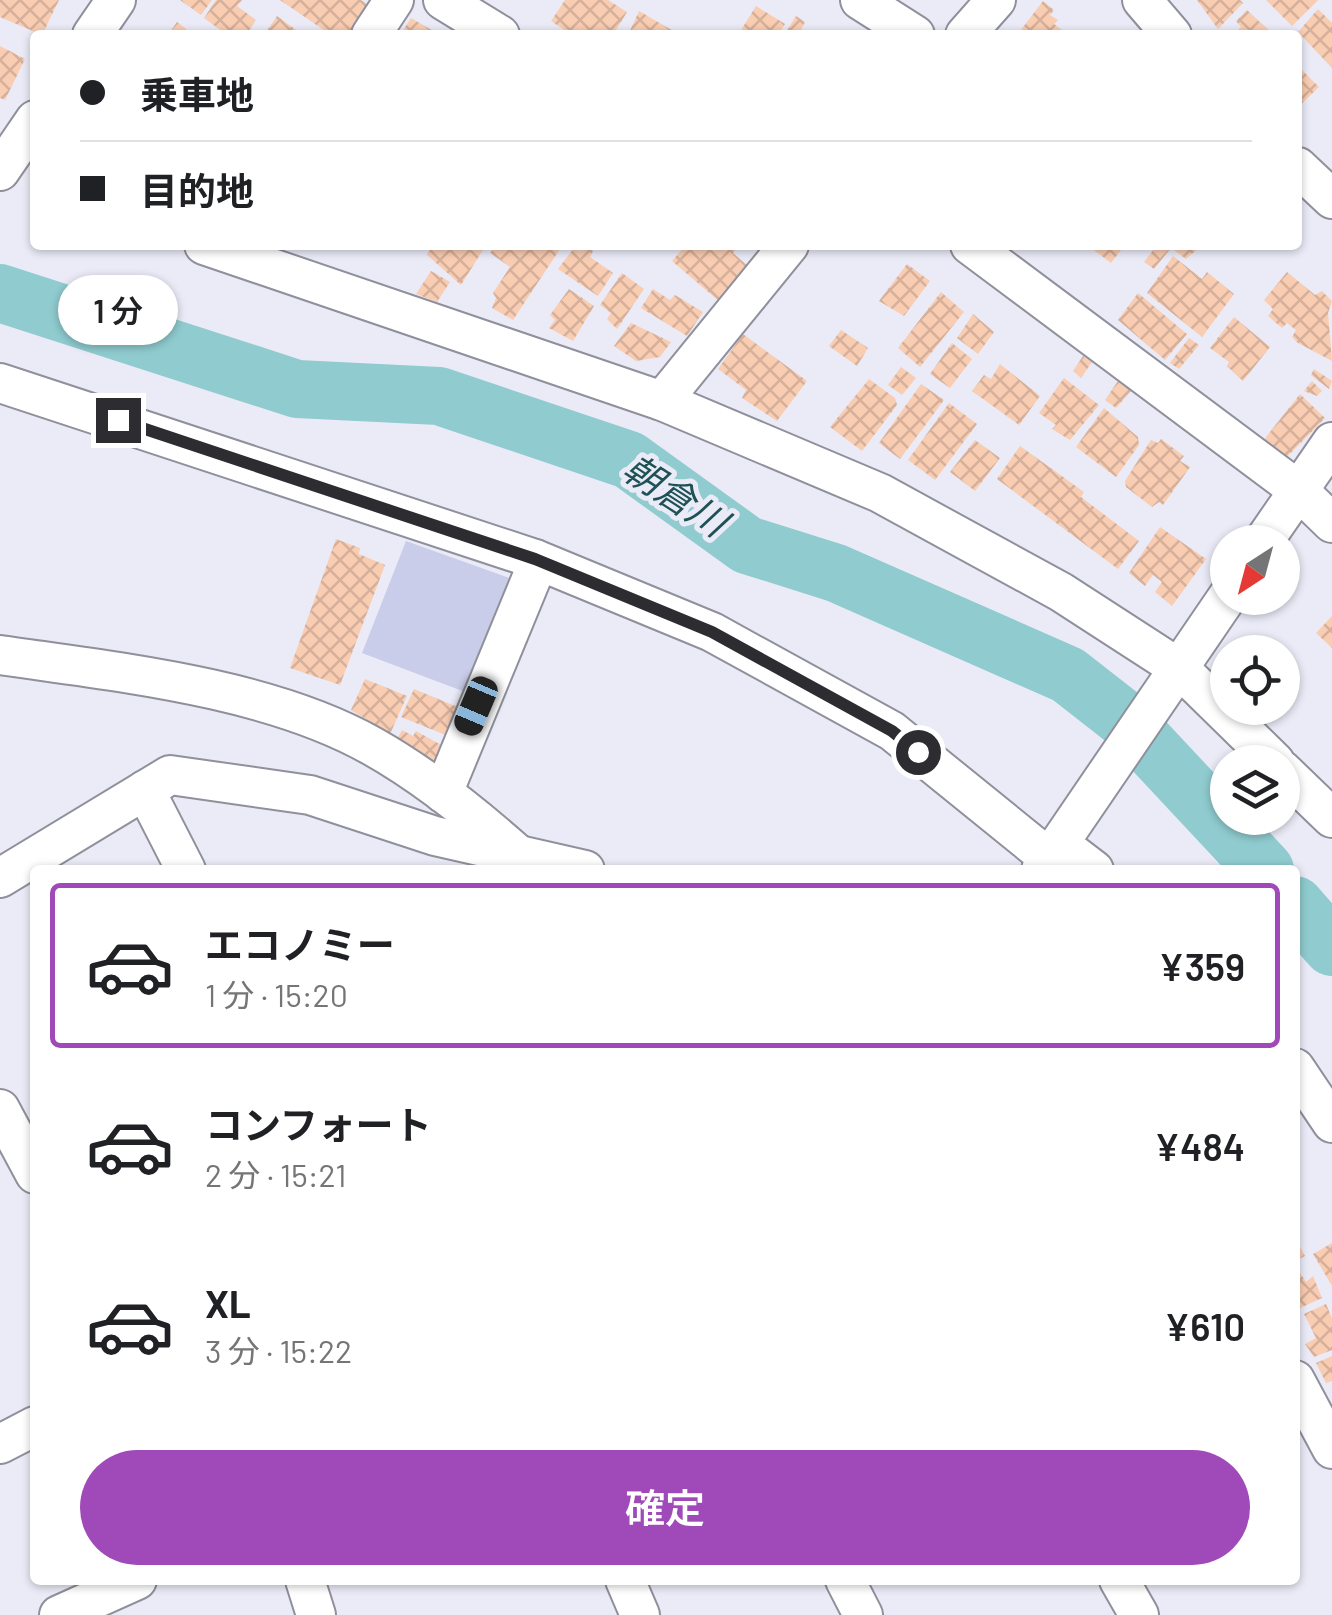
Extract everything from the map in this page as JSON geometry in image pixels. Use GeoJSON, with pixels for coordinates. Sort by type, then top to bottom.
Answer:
{"type":"FeatureCollection","features":[{"type":"Feature","properties":{"kind":"street"},"geometry":{"type":"LineString","coordinates":[[95,30],[116,0]]}},
{"type":"Feature","properties":{"kind":"street"},"geometry":{"type":"LineString","coordinates":[[374,30],[394,0]]}},
{"type":"Feature","properties":{"kind":"street"},"geometry":{"type":"LineString","coordinates":[[444,0],[492,30]]}},
{"type":"Feature","properties":{"kind":"street"},"geometry":{"type":"LineString","coordinates":[[860,0],[907,30]]}},
{"type":"Feature","properties":{"kind":"street"},"geometry":{"type":"LineString","coordinates":[[969,30],[996,0]]}},
{"type":"Feature","properties":{"kind":"street"},"geometry":{"type":"LineString","coordinates":[[1142,0],[1168,30]]}},
{"type":"Feature","properties":{"kind":"street"},"geometry":{"type":"LineString","coordinates":[[10,169],[30,130]]}},
{"type":"Feature","properties":{"kind":"street"},"geometry":{"type":"LineString","coordinates":[[1302,171],[1332,199]]}},
{"type":"Feature","properties":{"kind":"street"},"geometry":{"type":"LineString","coordinates":[[226,250],[662,401],[880,493],[1061,592],[1254,745]]}},
{"type":"Feature","properties":{"kind":"street"},"geometry":{"type":"LineString","coordinates":[[662,401],[786,250]]}},
{"type":"Feature","properties":{"kind":"street"},"geometry":{"type":"LineString","coordinates":[[977,250],[1298,490],[1332,523]]}},
{"type":"Feature","properties":{"kind":"street"},"geometry":{"type":"LineString","coordinates":[[0,383],[535,559],[712,632],[892,731],[1056,850],[1084,865]]}},
{"type":"Feature","properties":{"kind":"street"},"geometry":{"type":"LineString","coordinates":[[1274,525],[1332,442]]}},
{"type":"Feature","properties":{"kind":"street"},"geometry":{"type":"LineString","coordinates":[[443,794],[532,576],[535,559]]}},
{"type":"Feature","properties":{"kind":"street"},"geometry":{"type":"LineString","coordinates":[[1056,850],[1215,615]]}},
{"type":"Feature","properties":{"kind":"street"},"geometry":{"type":"LineString","coordinates":[[0,655],[144,676],[266,704],[370,745],[443,794],[520,856]]}},
{"type":"Feature","properties":{"kind":"street"},"geometry":{"type":"LineString","coordinates":[[0,878],[170,775],[310,795],[435,836],[562,865]]}},
{"type":"Feature","properties":{"kind":"street"},"geometry":{"type":"LineString","coordinates":[[1300,787],[1332,818]]}},
{"type":"Feature","properties":{"kind":"street"},"geometry":{"type":"LineString","coordinates":[[145,790],[183,865]]}},
{"type":"Feature","properties":{"kind":"street"},"geometry":{"type":"LineString","coordinates":[[435,836],[450,865]]}},
{"type":"Feature","properties":{"kind":"street"},"geometry":{"type":"LineString","coordinates":[[1300,1075],[1332,1122]]}},
{"type":"Feature","properties":{"kind":"street"},"geometry":{"type":"LineString","coordinates":[[0,1109],[30,1165]]}},
{"type":"Feature","properties":{"kind":"street"},"geometry":{"type":"LineString","coordinates":[[1300,1389],[1332,1448]]}},
{"type":"Feature","properties":{"kind":"street"},"geometry":{"type":"LineString","coordinates":[[0,1444],[30,1429]]}},
{"type":"Feature","properties":{"kind":"street"},"geometry":{"type":"LineString","coordinates":[[59,1615],[127,1585]]}},
{"type":"Feature","properties":{"kind":"street"},"geometry":{"type":"LineString","coordinates":[[307,1585],[316,1615]]}},
{"type":"Feature","properties":{"kind":"street"},"geometry":{"type":"LineString","coordinates":[[627,1585],[640,1615]]}},
{"type":"Feature","properties":{"kind":"street"},"geometry":{"type":"LineString","coordinates":[[848,1585],[863,1615]]}},
{"type":"Feature","properties":{"kind":"street"},"geometry":{"type":"LineString","coordinates":[[1122,1585],[1138,1615]]}},
{"type":"Feature","properties":{"kind":"shaded area"},"geometry":{"type":"Polygon","coordinates":[[[406,541],[512,579],[465,692],[362,653],[406,541]]]}},
{"type":"Feature","properties":{"kind":"building"},"geometry":{"type":"Polygon","coordinates":[[[0,0],[59,0],[44,30],[30,30],[0,17],[0,0]]]}},
{"type":"Feature","properties":{"kind":"building"},"geometry":{"type":"Polygon","coordinates":[[[180,0],[212,0],[201,15],[180,0]]]}},
{"type":"Feature","properties":{"kind":"building"},"geometry":{"type":"Polygon","coordinates":[[[216,0],[242,0],[237,6],[256,20],[249,30],[220,30],[204,18],[216,0]]]}},
{"type":"Feature","properties":{"kind":"building"},"geometry":{"type":"Polygon","coordinates":[[[280,0],[361,0],[371,7],[354,30],[324,30],[280,0]]]}},
{"type":"Feature","properties":{"kind":"building"},"geometry":{"type":"Polygon","coordinates":[[[565,0],[608,0],[627,12],[616,30],[564,30],[551,21],[565,0]]]}},
{"type":"Feature","properties":{"kind":"building"},"geometry":{"type":"Polygon","coordinates":[[[1197,0],[1240,0],[1243,3],[1218,29],[1197,0]]]}},
{"type":"Feature","properties":{"kind":"building"},"geometry":{"type":"Polygon","coordinates":[[[1266,0],[1318,0],[1292,26],[1266,0]]]}},
{"type":"Feature","properties":{"kind":"building"},"geometry":{"type":"Polygon","coordinates":[[[1043,1],[1054,10],[1050,15],[1058,20],[1054,24],[1062,30],[1021,30],[1043,1]]]}},
{"type":"Feature","properties":{"kind":"building"},"geometry":{"type":"Polygon","coordinates":[[[756,6],[785,24],[781,30],[741,30],[756,6]]]}},
{"type":"Feature","properties":{"kind":"building"},"geometry":{"type":"Polygon","coordinates":[[[1318,9],[1332,23],[1332,68],[1302,36],[1300,30],[1318,9]]]}},
{"type":"Feature","properties":{"kind":"building"},"geometry":{"type":"Polygon","coordinates":[[[1247,10],[1269,30],[1238,30],[1241,27],[1236,21],[1247,10]]]}},
{"type":"Feature","properties":{"kind":"building"},"geometry":{"type":"Polygon","coordinates":[[[639,11],[672,30],[630,30],[639,11]]]}},
{"type":"Feature","properties":{"kind":"building"},"geometry":{"type":"Polygon","coordinates":[[[277,16],[296,30],[267,30],[277,16]]]}},
{"type":"Feature","properties":{"kind":"building"},"geometry":{"type":"Polygon","coordinates":[[[796,16],[805,22],[802,30],[787,30],[796,16]]]}},
{"type":"Feature","properties":{"kind":"building"},"geometry":{"type":"Polygon","coordinates":[[[411,18],[431,30],[403,30],[411,18]]]}},
{"type":"Feature","properties":{"kind":"building"},"geometry":{"type":"Polygon","coordinates":[[[177,22],[187,30],[171,30],[177,22]]]}},
{"type":"Feature","properties":{"kind":"building"},"geometry":{"type":"Polygon","coordinates":[[[0,46],[25,59],[5,100],[0,98],[0,46]]]}},
{"type":"Feature","properties":{"kind":"building"},"geometry":{"type":"Polygon","coordinates":[[[1302,70],[1319,87],[1302,103],[1302,70]]]}},
{"type":"Feature","properties":{"kind":"building"},"geometry":{"type":"Polygon","coordinates":[[[430,250],[483,250],[461,285],[427,255],[430,250]]]}},
{"type":"Feature","properties":{"kind":"building"},"geometry":{"type":"Polygon","coordinates":[[[559,250],[513,320],[492,308],[496,298],[493,293],[510,267],[490,253],[559,250]]]}},
{"type":"Feature","properties":{"kind":"building"},"geometry":{"type":"Polygon","coordinates":[[[572,250],[592,250],[590,257],[613,273],[598,296],[558,269],[572,250]]]}},
{"type":"Feature","properties":{"kind":"building"},"geometry":{"type":"Polygon","coordinates":[[[682,250],[735,250],[733,253],[749,267],[720,302],[672,261],[682,250]]]}},
{"type":"Feature","properties":{"kind":"building"},"geometry":{"type":"Polygon","coordinates":[[[1094,250],[1121,250],[1111,263],[1094,250]]]}},
{"type":"Feature","properties":{"kind":"building"},"geometry":{"type":"Polygon","coordinates":[[[1153,250],[1169,250],[1154,269],[1144,262],[1153,250]]]}},
{"type":"Feature","properties":{"kind":"building"},"geometry":{"type":"Polygon","coordinates":[[[1174,250],[1196,250],[1186,259],[1174,250]]]}},
{"type":"Feature","properties":{"kind":"building"},"geometry":{"type":"Polygon","coordinates":[[[1173,256],[1202,279],[1207,272],[1234,294],[1202,337],[1147,293],[1173,256]]]}},
{"type":"Feature","properties":{"kind":"building"},"geometry":{"type":"Polygon","coordinates":[[[907,264],[930,281],[904,316],[879,301],[907,264]]]}},
{"type":"Feature","properties":{"kind":"building"},"geometry":{"type":"Polygon","coordinates":[[[431,271],[450,282],[437,302],[416,294],[431,271]]]}},
{"type":"Feature","properties":{"kind":"building"},"geometry":{"type":"Polygon","coordinates":[[[1287,272],[1315,295],[1322,291],[1332,301],[1328,313],[1332,361],[1298,343],[1292,337],[1296,330],[1287,323],[1282,328],[1268,316],[1273,309],[1264,300],[1287,272]]]}},
{"type":"Feature","properties":{"kind":"building"},"geometry":{"type":"Polygon","coordinates":[[[622,273],[644,289],[617,329],[607,319],[611,313],[600,305],[622,273]]]}},
{"type":"Feature","properties":{"kind":"building"},"geometry":{"type":"Polygon","coordinates":[[[569,289],[594,306],[573,341],[549,328],[555,320],[550,315],[569,289]]]}},
{"type":"Feature","properties":{"kind":"building"},"geometry":{"type":"Polygon","coordinates":[[[653,289],[670,300],[675,295],[703,312],[687,336],[641,308],[653,289]]]}},
{"type":"Feature","properties":{"kind":"building"},"geometry":{"type":"Polygon","coordinates":[[[941,292],[964,312],[920,367],[898,348],[941,292]]]}},
{"type":"Feature","properties":{"kind":"building"},"geometry":{"type":"Polygon","coordinates":[[[1138,293],[1187,334],[1165,360],[1118,320],[1138,293]]]}},
{"type":"Feature","properties":{"kind":"building"},"geometry":{"type":"Polygon","coordinates":[[[973,314],[994,332],[978,354],[957,338],[973,314]]]}},
{"type":"Feature","properties":{"kind":"building"},"geometry":{"type":"Polygon","coordinates":[[[1234,317],[1270,347],[1243,381],[1227,366],[1229,362],[1210,348],[1234,317]]]}},
{"type":"Feature","properties":{"kind":"building"},"geometry":{"type":"Polygon","coordinates":[[[631,323],[671,342],[660,357],[636,361],[614,346],[631,323]]]}},
{"type":"Feature","properties":{"kind":"building"},"geometry":{"type":"Polygon","coordinates":[[[841,330],[868,348],[857,366],[829,346],[841,330]]]}},
{"type":"Feature","properties":{"kind":"building"},"geometry":{"type":"Polygon","coordinates":[[[743,334],[807,381],[777,421],[742,398],[746,390],[718,369],[743,334]]]}},
{"type":"Feature","properties":{"kind":"building"},"geometry":{"type":"Polygon","coordinates":[[[1189,338],[1199,345],[1179,369],[1170,363],[1189,338]]]}},
{"type":"Feature","properties":{"kind":"building"},"geometry":{"type":"Polygon","coordinates":[[[952,343],[972,359],[950,388],[930,374],[952,343]]]}},
{"type":"Feature","properties":{"kind":"building"},"geometry":{"type":"Polygon","coordinates":[[[1083,356],[1092,362],[1081,378],[1073,371],[1083,356]]]}},
{"type":"Feature","properties":{"kind":"building"},"geometry":{"type":"Polygon","coordinates":[[[1000,364],[1040,396],[1019,425],[972,391],[984,375],[991,379],[1000,364]]]}},
{"type":"Feature","properties":{"kind":"building"},"geometry":{"type":"Polygon","coordinates":[[[901,367],[916,378],[902,395],[888,385],[901,367]]]}},
{"type":"Feature","properties":{"kind":"building"},"geometry":{"type":"Polygon","coordinates":[[[1314,369],[1332,381],[1329,389],[1311,375],[1314,369]]]}},
{"type":"Feature","properties":{"kind":"building"},"geometry":{"type":"Polygon","coordinates":[[[1064,378],[1099,405],[1070,440],[1052,429],[1056,425],[1039,413],[1064,378]]]}},
{"type":"Feature","properties":{"kind":"building"},"geometry":{"type":"Polygon","coordinates":[[[869,379],[895,398],[897,405],[862,451],[830,427],[869,379]]]}},
{"type":"Feature","properties":{"kind":"building"},"geometry":{"type":"Polygon","coordinates":[[[1118,381],[1131,391],[1116,408],[1105,400],[1118,381]]]}},
{"type":"Feature","properties":{"kind":"building"},"geometry":{"type":"Polygon","coordinates":[[[1312,381],[1322,391],[1317,396],[1304,391],[1312,381]]]}},
{"type":"Feature","properties":{"kind":"building"},"geometry":{"type":"Polygon","coordinates":[[[921,384],[944,400],[900,459],[879,443],[921,384]]]}},
{"type":"Feature","properties":{"kind":"building"},"geometry":{"type":"Polygon","coordinates":[[[1300,394],[1325,418],[1284,460],[1263,441],[1300,394]]]}},
{"type":"Feature","properties":{"kind":"building"},"geometry":{"type":"Polygon","coordinates":[[[949,403],[977,424],[935,480],[908,460],[949,403]]]}},
{"type":"Feature","properties":{"kind":"building"},"geometry":{"type":"Polygon","coordinates":[[[1104,408],[1138,437],[1139,445],[1116,477],[1076,447],[1104,408]]]}},
{"type":"Feature","properties":{"kind":"building"},"geometry":{"type":"Polygon","coordinates":[[[1161,439],[1184,456],[1180,461],[1190,467],[1163,505],[1159,502],[1152,507],[1126,487],[1125,481],[1151,440],[1158,443],[1161,439]]]}},
{"type":"Feature","properties":{"kind":"building"},"geometry":{"type":"Polygon","coordinates":[[[975,440],[1000,458],[975,491],[950,472],[975,440]]]}},
{"type":"Feature","properties":{"kind":"building"},"geometry":{"type":"Polygon","coordinates":[[[1020,446],[1084,492],[1081,497],[1139,541],[1118,569],[997,479],[1020,446]]]}},
{"type":"Feature","properties":{"kind":"building"},"geometry":{"type":"Polygon","coordinates":[[[1160,527],[1206,559],[1172,606],[1155,592],[1162,582],[1153,575],[1145,586],[1129,573],[1160,527]]]}},
{"type":"Feature","properties":{"kind":"building"},"geometry":{"type":"Polygon","coordinates":[[[336,539],[360,548],[359,554],[385,565],[340,685],[290,668],[336,539]]]}},
{"type":"Feature","properties":{"kind":"building"},"geometry":{"type":"Polygon","coordinates":[[[1332,616],[1332,648],[1316,633],[1332,616]]]}},
{"type":"Feature","properties":{"kind":"building"},"geometry":{"type":"Polygon","coordinates":[[[365,679],[407,696],[390,734],[351,710],[365,679]]]}},
{"type":"Feature","properties":{"kind":"building"},"geometry":{"type":"Polygon","coordinates":[[[414,689],[460,708],[448,736],[401,717],[414,689]]]}},
{"type":"Feature","properties":{"kind":"building"},"geometry":{"type":"Polygon","coordinates":[[[402,730],[413,736],[416,731],[443,746],[444,752],[428,775],[391,751],[402,730]]]}},
{"type":"Feature","properties":{"kind":"building"},"geometry":{"type":"Polygon","coordinates":[[[1332,1243],[1332,1286],[1313,1254],[1332,1243]]]}},
{"type":"Feature","properties":{"kind":"building"},"geometry":{"type":"Polygon","coordinates":[[[1300,1273],[1306,1282],[1313,1276],[1322,1298],[1300,1308],[1300,1273]]]}},
{"type":"Feature","properties":{"kind":"building"},"geometry":{"type":"Polygon","coordinates":[[[1326,1304],[1332,1318],[1332,1350],[1314,1357],[1305,1344],[1316,1338],[1304,1314],[1326,1304]]]}},
{"type":"Feature","properties":{"kind":"building"},"geometry":{"type":"Polygon","coordinates":[[[1332,1356],[1332,1381],[1326,1383],[1316,1363],[1332,1356]]]}},
{"type":"Feature","properties":{"kind":"waterway","name":"朝倉川"},"geometry":{"type":"LineString","coordinates":[[0,293],[297,389],[439,396],[629,460],[747,545],[836,573],[1068,675],[1123,718],[1260,865]]}},
{"type":"Feature","properties":{"kind":"waterway","name":"朝倉川"},"geometry":{"type":"LineString","coordinates":[[1300,911],[1332,947]]}},
{"type":"Feature","properties":{"kind":"route"},"geometry":{"type":"LineString","coordinates":[[118,420],[535,559],[712,632],[892,731],[918,752]]}}]}
